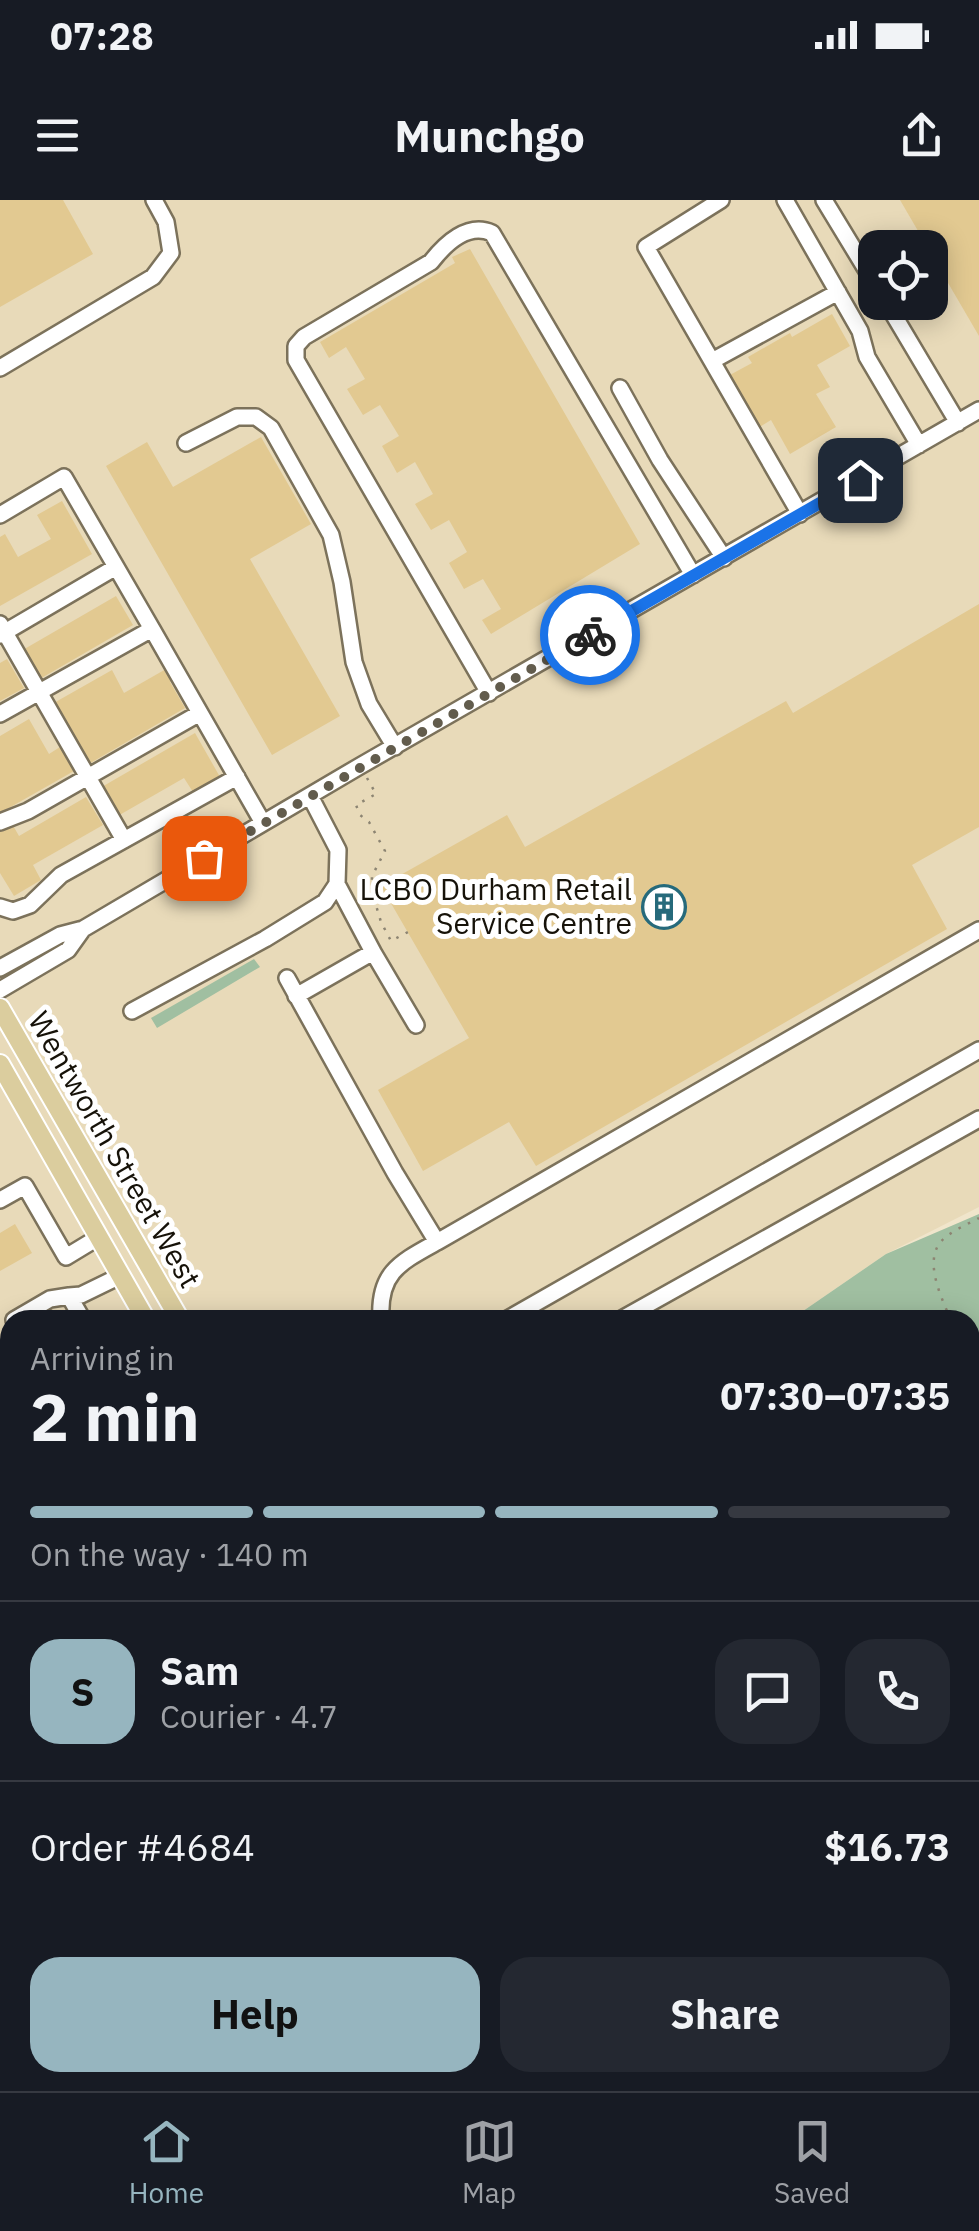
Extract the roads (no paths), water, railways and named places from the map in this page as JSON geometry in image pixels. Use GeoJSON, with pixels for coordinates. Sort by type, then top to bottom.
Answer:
{"type":"FeatureCollection","features":[{"type":"Feature","properties":{"kind":"main road","name":"Wentworth Street West"},"geometry":{"type":"LineString","coordinates":[[0,1008],[174,1310]]}},
{"type":"Feature","properties":{"kind":"main road","name":"Wentworth Street West"},"geometry":{"type":"LineString","coordinates":[[0,1064],[140,1310]]}},
{"type":"Feature","properties":{"kind":"street"},"geometry":{"type":"LineString","coordinates":[[0,368],[152,276],[171,252],[166,222],[154,200]]}},
{"type":"Feature","properties":{"kind":"street"},"geometry":{"type":"LineString","coordinates":[[720,200],[646,246],[800,514]]}},
{"type":"Feature","properties":{"kind":"street"},"geometry":{"type":"LineString","coordinates":[[785,200],[919,445]]}},
{"type":"Feature","properties":{"kind":"street"},"geometry":{"type":"LineString","coordinates":[[824,200],[858,256]]}},
{"type":"Feature","properties":{"kind":"street"},"geometry":{"type":"LineString","coordinates":[[489,693],[296,360],[296,346],[304,337],[432,262],[444,246],[470,230],[482,228],[492,233],[693,575]]}},
{"type":"Feature","properties":{"kind":"street"},"geometry":{"type":"LineString","coordinates":[[712,361],[838,292]]}},
{"type":"Feature","properties":{"kind":"street"},"geometry":{"type":"LineString","coordinates":[[897,320],[958,423]]}},
{"type":"Feature","properties":{"kind":"street"},"geometry":{"type":"LineString","coordinates":[[620,388],[660,460],[724,558]]}},
{"type":"Feature","properties":{"kind":"street"},"geometry":{"type":"LineString","coordinates":[[0,968],[60,934],[84,929],[979,410]]}},
{"type":"Feature","properties":{"kind":"street"},"geometry":{"type":"LineString","coordinates":[[186,444],[236,417],[256,417],[271,428],[330,535],[342,582],[354,662],[370,704],[395,747]]}},
{"type":"Feature","properties":{"kind":"street"},"geometry":{"type":"LineString","coordinates":[[0,515],[64,477],[264,823]]}},
{"type":"Feature","properties":{"kind":"street"},"geometry":{"type":"LineString","coordinates":[[116,567],[2,630],[124,840]]}},
{"type":"Feature","properties":{"kind":"street"},"geometry":{"type":"LineString","coordinates":[[0,714],[152,629]]}},
{"type":"Feature","properties":{"kind":"street"},"geometry":{"type":"LineString","coordinates":[[0,822],[28,811],[200,713]]}},
{"type":"Feature","properties":{"kind":"street"},"geometry":{"type":"LineString","coordinates":[[0,907],[13,912],[30,905],[61,875],[237,777]]}},
{"type":"Feature","properties":{"kind":"street"},"geometry":{"type":"LineString","coordinates":[[310,796],[338,850],[337,884],[416,1026]]}},
{"type":"Feature","properties":{"kind":"street"},"geometry":{"type":"LineString","coordinates":[[132,1011],[325,902],[337,884]]}},
{"type":"Feature","properties":{"kind":"street"},"geometry":{"type":"LineString","coordinates":[[0,990],[68,950],[84,929]]}},
{"type":"Feature","properties":{"kind":"street"},"geometry":{"type":"LineString","coordinates":[[381,1310],[387,1278],[403,1261],[979,930]]}},
{"type":"Feature","properties":{"kind":"street"},"geometry":{"type":"LineString","coordinates":[[296,996],[372,952]]}},
{"type":"Feature","properties":{"kind":"street"},"geometry":{"type":"LineString","coordinates":[[287,978],[437,1242]]}},
{"type":"Feature","properties":{"kind":"street"},"geometry":{"type":"LineString","coordinates":[[524,1310],[979,1050]]}},
{"type":"Feature","properties":{"kind":"street"},"geometry":{"type":"LineString","coordinates":[[638,1310],[979,1119]]}},
{"type":"Feature","properties":{"kind":"street"},"geometry":{"type":"LineString","coordinates":[[0,1200],[24,1186],[66,1257],[98,1237]]}},
{"type":"Feature","properties":{"kind":"street"},"geometry":{"type":"LineString","coordinates":[[30,1310],[50,1298],[81,1295],[120,1276]]}},
{"type":"Feature","properties":{"kind":"street"},"geometry":{"type":"LineString","coordinates":[[69,1296],[77,1310]]}},
{"type":"Feature","properties":{"kind":"place","name":"LCBO Durham Retail Service Centre"},"geometry":{"type":"Point","coordinates":[664,907]}}]}
